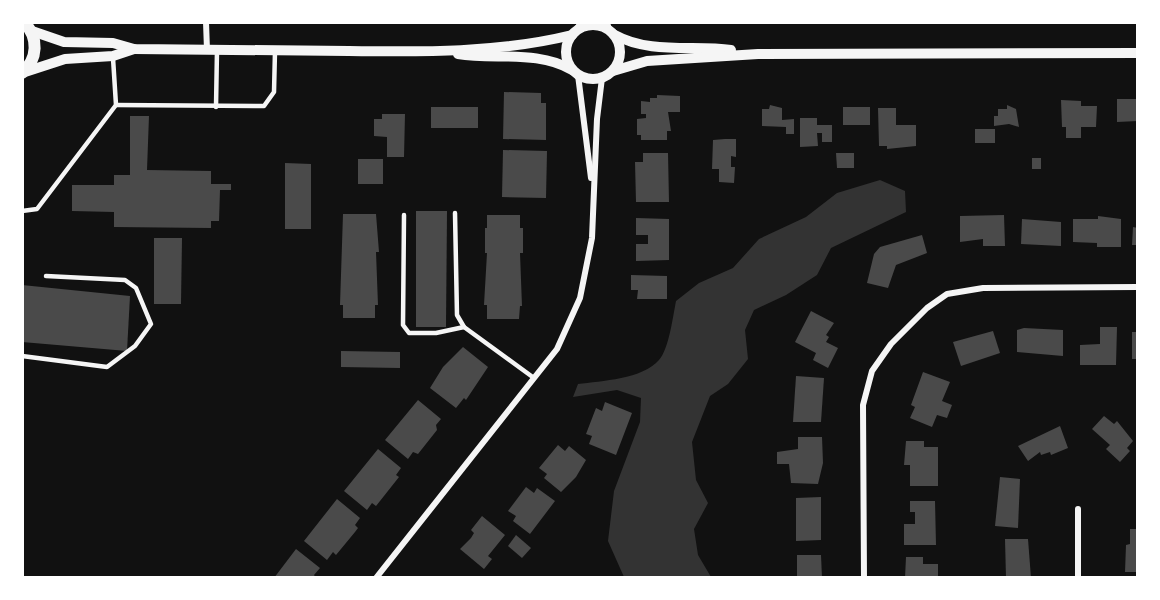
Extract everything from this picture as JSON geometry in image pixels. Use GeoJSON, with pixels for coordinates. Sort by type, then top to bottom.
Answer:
{"type":"FeatureCollection","features":[{"type":"Feature","properties":{"kind":"main road"},"geometry":{"type":"LineString","coordinates":[[24,72],[35,52],[29,26]]}},
{"type":"Feature","properties":{"kind":"street"},"geometry":{"type":"LineString","coordinates":[[206,22],[212,50]]}},
{"type":"Feature","properties":{"kind":"street"},"geometry":{"type":"LineString","coordinates":[[29,26],[64,42],[113,43],[134,49],[440,52],[525,43],[594,25],[610,29],[631,42],[651,46],[699,47],[758,54]]}},
{"type":"Feature","properties":{"kind":"street"},"geometry":{"type":"LineString","coordinates":[[576,29],[566,49],[568,64],[575,72],[592,193]]}},
{"type":"Feature","properties":{"kind":"street"},"geometry":{"type":"LineString","coordinates":[[610,29],[620,54],[613,70]]}},
{"type":"Feature","properties":{"kind":"street"},"geometry":{"type":"LineString","coordinates":[[24,72],[65,59],[113,56],[134,49]]}},
{"type":"Feature","properties":{"kind":"street"},"geometry":{"type":"LineString","coordinates":[[440,52],[540,59],[563,64],[585,78],[602,78],[613,70],[647,61],[758,54],[1137,53]]}},
{"type":"Feature","properties":{"kind":"street"},"geometry":{"type":"LineString","coordinates":[[376,578],[557,349],[580,298],[592,238],[592,193],[602,78]]}},
{"type":"Feature","properties":{"kind":"street"},"geometry":{"type":"LineString","coordinates":[[864,578],[863,405],[872,371],[891,344],[927,308],[947,294],[982,288],[1137,287]]}},
{"type":"Feature","properties":{"kind":"street"},"geometry":{"type":"LineString","coordinates":[[1077,509],[1078,578]]}},
{"type":"Feature","properties":{"kind":"lane"},"geometry":{"type":"LineString","coordinates":[[212,50],[216,107]]}},
{"type":"Feature","properties":{"kind":"lane"},"geometry":{"type":"LineString","coordinates":[[116,105],[264,106],[274,92],[275,51]]}},
{"type":"Feature","properties":{"kind":"lane"},"geometry":{"type":"LineString","coordinates":[[22,211],[37,209],[116,105],[113,56]]}},
{"type":"Feature","properties":{"kind":"lane"},"geometry":{"type":"LineString","coordinates":[[455,213],[458,315],[464,327],[534,378]]}},
{"type":"Feature","properties":{"kind":"lane"},"geometry":{"type":"LineString","coordinates":[[404,215],[403,325],[409,333],[436,333],[464,327]]}},
{"type":"Feature","properties":{"kind":"lane"},"geometry":{"type":"LineString","coordinates":[[22,356],[107,367],[135,346],[151,324],[136,288],[125,280],[46,276]]}},
{"type":"Feature","properties":{"kind":"shaded area"},"geometry":{"type":"Polygon","coordinates":[[[880,180],[905,191],[906,212],[831,248],[817,275],[786,295],[754,310],[745,330],[748,359],[728,384],[710,396],[692,442],[696,480],[708,503],[694,529],[698,555],[711,577],[624,577],[608,541],[614,491],[640,422],[641,398],[617,390],[573,397],[578,384],[621,378],[652,366],[659,360],[665,348],[676,301],[699,283],[733,268],[759,239],[806,217],[837,193],[880,180]]]}},
{"type":"Feature","properties":{"kind":"building"},"geometry":{"type":"Polygon","coordinates":[[[504,92],[541,93],[541,103],[546,103],[546,140],[503,139],[504,92]]]}},
{"type":"Feature","properties":{"kind":"building"},"geometry":{"type":"Polygon","coordinates":[[[657,95],[680,96],[680,112],[668,112],[671,131],[667,131],[667,140],[641,140],[641,135],[637,135],[637,119],[646,118],[646,114],[641,114],[641,101],[650,102],[650,98],[657,98],[657,95]]]}},
{"type":"Feature","properties":{"kind":"building"},"geometry":{"type":"Polygon","coordinates":[[[1117,99],[1138,99],[1138,121],[1117,122],[1117,99]]]}},
{"type":"Feature","properties":{"kind":"building"},"geometry":{"type":"Polygon","coordinates":[[[1061,100],[1081,101],[1081,106],[1097,106],[1096,127],[1081,127],[1081,138],[1066,138],[1066,127],[1062,127],[1061,100]]]}},
{"type":"Feature","properties":{"kind":"building"},"geometry":{"type":"Polygon","coordinates":[[[770,105],[782,108],[782,120],[794,119],[794,134],[786,134],[786,127],[762,126],[762,109],[769,109],[770,105]]]}},
{"type":"Feature","properties":{"kind":"building"},"geometry":{"type":"Polygon","coordinates":[[[1007,105],[1016,109],[1019,127],[1009,124],[994,126],[994,116],[998,116],[998,109],[1007,109],[1007,105]]]}},
{"type":"Feature","properties":{"kind":"building"},"geometry":{"type":"Polygon","coordinates":[[[431,107],[478,107],[478,128],[431,128],[431,107]]]}},
{"type":"Feature","properties":{"kind":"building"},"geometry":{"type":"Polygon","coordinates":[[[843,107],[870,107],[870,125],[843,125],[843,107]]]}},
{"type":"Feature","properties":{"kind":"building"},"geometry":{"type":"Polygon","coordinates":[[[878,108],[896,108],[896,125],[916,125],[916,146],[887,149],[887,146],[879,146],[878,108]]]}},
{"type":"Feature","properties":{"kind":"building"},"geometry":{"type":"Polygon","coordinates":[[[382,114],[405,114],[404,157],[387,157],[387,137],[374,136],[374,119],[382,119],[382,114]]]}},
{"type":"Feature","properties":{"kind":"building"},"geometry":{"type":"Polygon","coordinates":[[[130,116],[149,116],[147,170],[211,171],[211,184],[231,184],[231,190],[220,190],[219,221],[211,221],[211,228],[114,227],[114,212],[72,211],[72,185],[114,185],[114,175],[130,175],[130,116]]]}},
{"type":"Feature","properties":{"kind":"building"},"geometry":{"type":"Polygon","coordinates":[[[800,118],[817,118],[817,125],[832,125],[832,142],[822,142],[822,133],[817,133],[818,146],[800,147],[800,118]]]}},
{"type":"Feature","properties":{"kind":"building"},"geometry":{"type":"Polygon","coordinates":[[[975,129],[995,129],[995,143],[975,143],[975,129]]]}},
{"type":"Feature","properties":{"kind":"building"},"geometry":{"type":"Polygon","coordinates":[[[736,139],[736,157],[731,156],[731,167],[735,167],[734,183],[719,182],[719,169],[712,169],[713,140],[736,139]]]}},
{"type":"Feature","properties":{"kind":"building"},"geometry":{"type":"Polygon","coordinates":[[[503,150],[547,151],[546,198],[502,197],[503,150]]]}},
{"type":"Feature","properties":{"kind":"building"},"geometry":{"type":"Polygon","coordinates":[[[643,153],[668,153],[669,202],[636,202],[635,162],[643,162],[643,153]]]}},
{"type":"Feature","properties":{"kind":"building"},"geometry":{"type":"Polygon","coordinates":[[[836,153],[854,153],[854,168],[837,168],[836,153]]]}},
{"type":"Feature","properties":{"kind":"building"},"geometry":{"type":"Polygon","coordinates":[[[1032,158],[1041,158],[1041,169],[1032,169],[1032,158]]]}},
{"type":"Feature","properties":{"kind":"building"},"geometry":{"type":"Polygon","coordinates":[[[358,159],[383,159],[383,184],[358,184],[358,159]]]}},
{"type":"Feature","properties":{"kind":"building"},"geometry":{"type":"Polygon","coordinates":[[[285,163],[311,164],[311,229],[285,229],[285,163]]]}},
{"type":"Feature","properties":{"kind":"building"},"geometry":{"type":"Polygon","coordinates":[[[416,211],[447,211],[446,327],[416,327],[416,211]]]}},
{"type":"Feature","properties":{"kind":"building"},"geometry":{"type":"Polygon","coordinates":[[[343,214],[376,214],[379,252],[376,252],[378,305],[375,305],[375,318],[343,318],[343,305],[340,305],[343,214]]]}},
{"type":"Feature","properties":{"kind":"building"},"geometry":{"type":"Polygon","coordinates":[[[487,215],[520,215],[520,228],[523,228],[523,253],[520,253],[522,306],[520,306],[519,319],[487,319],[487,305],[484,305],[487,215]]]}},
{"type":"Feature","properties":{"kind":"building"},"geometry":{"type":"Polygon","coordinates":[[[1004,215],[1005,246],[983,246],[983,239],[960,242],[960,216],[1004,215]]]}},
{"type":"Feature","properties":{"kind":"building"},"geometry":{"type":"Polygon","coordinates":[[[1098,216],[1121,219],[1121,247],[1097,247],[1097,243],[1073,242],[1073,219],[1098,219],[1098,216]]]}},
{"type":"Feature","properties":{"kind":"building"},"geometry":{"type":"Polygon","coordinates":[[[636,218],[669,219],[669,260],[636,261],[636,244],[648,244],[648,235],[636,235],[636,218]]]}},
{"type":"Feature","properties":{"kind":"building"},"geometry":{"type":"Polygon","coordinates":[[[1022,219],[1061,222],[1061,246],[1021,244],[1022,219]]]}},
{"type":"Feature","properties":{"kind":"building"},"geometry":{"type":"Polygon","coordinates":[[[1133,227],[1138,228],[1138,245],[1132,245],[1133,227]]]}},
{"type":"Feature","properties":{"kind":"building"},"geometry":{"type":"Polygon","coordinates":[[[922,235],[927,253],[896,265],[888,288],[867,283],[874,254],[880,247],[922,235]]]}},
{"type":"Feature","properties":{"kind":"building"},"geometry":{"type":"Polygon","coordinates":[[[154,238],[182,238],[181,304],[154,304],[154,238]]]}},
{"type":"Feature","properties":{"kind":"building"},"geometry":{"type":"Polygon","coordinates":[[[631,275],[667,276],[667,299],[637,299],[638,290],[631,290],[631,275]]]}},
{"type":"Feature","properties":{"kind":"building"},"geometry":{"type":"Polygon","coordinates":[[[22,285],[130,296],[127,351],[22,342],[22,285]]]}},
{"type":"Feature","properties":{"kind":"building"},"geometry":{"type":"Polygon","coordinates":[[[811,311],[834,323],[826,335],[829,337],[826,342],[838,348],[828,368],[813,360],[816,353],[795,342],[811,311]]]}},
{"type":"Feature","properties":{"kind":"building"},"geometry":{"type":"Polygon","coordinates":[[[1100,327],[1117,327],[1116,365],[1080,365],[1080,345],[1100,344],[1100,327]]]}},
{"type":"Feature","properties":{"kind":"building"},"geometry":{"type":"Polygon","coordinates":[[[1024,328],[1063,330],[1063,356],[1017,352],[1017,330],[1024,328]]]}},
{"type":"Feature","properties":{"kind":"building"},"geometry":{"type":"Polygon","coordinates":[[[993,331],[1000,353],[961,366],[953,342],[993,331]]]}},
{"type":"Feature","properties":{"kind":"building"},"geometry":{"type":"Polygon","coordinates":[[[1132,332],[1138,332],[1138,359],[1132,359],[1132,332]]]}},
{"type":"Feature","properties":{"kind":"building"},"geometry":{"type":"Polygon","coordinates":[[[463,347],[488,367],[466,400],[464,398],[456,408],[430,388],[443,367],[463,347]]]}},
{"type":"Feature","properties":{"kind":"building"},"geometry":{"type":"Polygon","coordinates":[[[341,351],[400,352],[400,368],[341,367],[341,351]]]}},
{"type":"Feature","properties":{"kind":"building"},"geometry":{"type":"Polygon","coordinates":[[[923,372],[950,382],[942,401],[952,405],[947,418],[937,415],[932,427],[910,418],[915,407],[911,405],[923,372]]]}},
{"type":"Feature","properties":{"kind":"building"},"geometry":{"type":"Polygon","coordinates":[[[796,376],[824,378],[821,422],[793,422],[796,376]]]}},
{"type":"Feature","properties":{"kind":"building"},"geometry":{"type":"Polygon","coordinates":[[[418,400],[441,419],[436,425],[437,430],[418,454],[413,452],[408,459],[385,440],[418,400]]]}},
{"type":"Feature","properties":{"kind":"building"},"geometry":{"type":"Polygon","coordinates":[[[605,402],[632,413],[616,455],[589,444],[592,436],[586,434],[596,408],[602,411],[605,402]]]}},
{"type":"Feature","properties":{"kind":"building"},"geometry":{"type":"Polygon","coordinates":[[[1104,416],[1114,424],[1117,421],[1133,441],[1127,448],[1130,451],[1120,462],[1106,449],[1110,445],[1092,429],[1104,416]]]}},
{"type":"Feature","properties":{"kind":"building"},"geometry":{"type":"Polygon","coordinates":[[[1060,426],[1068,448],[1051,455],[1050,452],[1041,455],[1040,452],[1028,461],[1018,446],[1060,426]]]}},
{"type":"Feature","properties":{"kind":"building"},"geometry":{"type":"Polygon","coordinates":[[[798,437],[822,437],[823,463],[818,484],[791,483],[789,464],[777,464],[777,452],[798,449],[798,437]]]}},
{"type":"Feature","properties":{"kind":"building"},"geometry":{"type":"Polygon","coordinates":[[[906,441],[924,441],[924,447],[938,447],[938,486],[910,486],[910,465],[904,465],[906,441]]]}},
{"type":"Feature","properties":{"kind":"building"},"geometry":{"type":"Polygon","coordinates":[[[558,445],[565,451],[569,446],[586,460],[576,477],[561,492],[544,478],[547,474],[539,468],[558,445]]]}},
{"type":"Feature","properties":{"kind":"building"},"geometry":{"type":"Polygon","coordinates":[[[378,449],[401,468],[396,475],[399,477],[376,506],[372,503],[367,510],[344,491],[378,449]]]}},
{"type":"Feature","properties":{"kind":"building"},"geometry":{"type":"Polygon","coordinates":[[[1000,477],[1020,479],[1018,528],[995,526],[1000,477]]]}},
{"type":"Feature","properties":{"kind":"building"},"geometry":{"type":"Polygon","coordinates":[[[526,487],[534,493],[537,488],[555,501],[530,534],[513,521],[516,516],[508,511],[526,487]]]}},
{"type":"Feature","properties":{"kind":"building"},"geometry":{"type":"Polygon","coordinates":[[[821,497],[821,540],[796,541],[796,498],[821,497]]]}},
{"type":"Feature","properties":{"kind":"building"},"geometry":{"type":"Polygon","coordinates":[[[337,499],[360,518],[355,525],[358,528],[355,532],[336,555],[333,552],[327,560],[304,541],[337,499]]]}},
{"type":"Feature","properties":{"kind":"building"},"geometry":{"type":"Polygon","coordinates":[[[910,501],[935,501],[936,545],[904,545],[904,524],[915,524],[915,512],[910,512],[910,501]]]}},
{"type":"Feature","properties":{"kind":"building"},"geometry":{"type":"Polygon","coordinates":[[[482,516],[505,535],[488,556],[492,559],[484,569],[460,549],[471,538],[474,533],[471,530],[482,516]]]}},
{"type":"Feature","properties":{"kind":"building"},"geometry":{"type":"Polygon","coordinates":[[[1130,529],[1138,529],[1138,572],[1125,572],[1126,545],[1130,544],[1130,529]]]}},
{"type":"Feature","properties":{"kind":"building"},"geometry":{"type":"Polygon","coordinates":[[[516,535],[531,548],[522,558],[508,546],[516,535]]]}},
{"type":"Feature","properties":{"kind":"building"},"geometry":{"type":"Polygon","coordinates":[[[1005,539],[1028,539],[1031,578],[1006,578],[1005,539]]]}},
{"type":"Feature","properties":{"kind":"building"},"geometry":{"type":"Polygon","coordinates":[[[296,549],[320,568],[314,575],[316,578],[274,578],[296,549]]]}},
{"type":"Feature","properties":{"kind":"building"},"geometry":{"type":"Polygon","coordinates":[[[797,555],[821,555],[822,578],[797,578],[797,555]]]}},
{"type":"Feature","properties":{"kind":"building"},"geometry":{"type":"Polygon","coordinates":[[[906,557],[923,557],[923,564],[938,564],[938,578],[905,578],[906,557]]]}}]}
